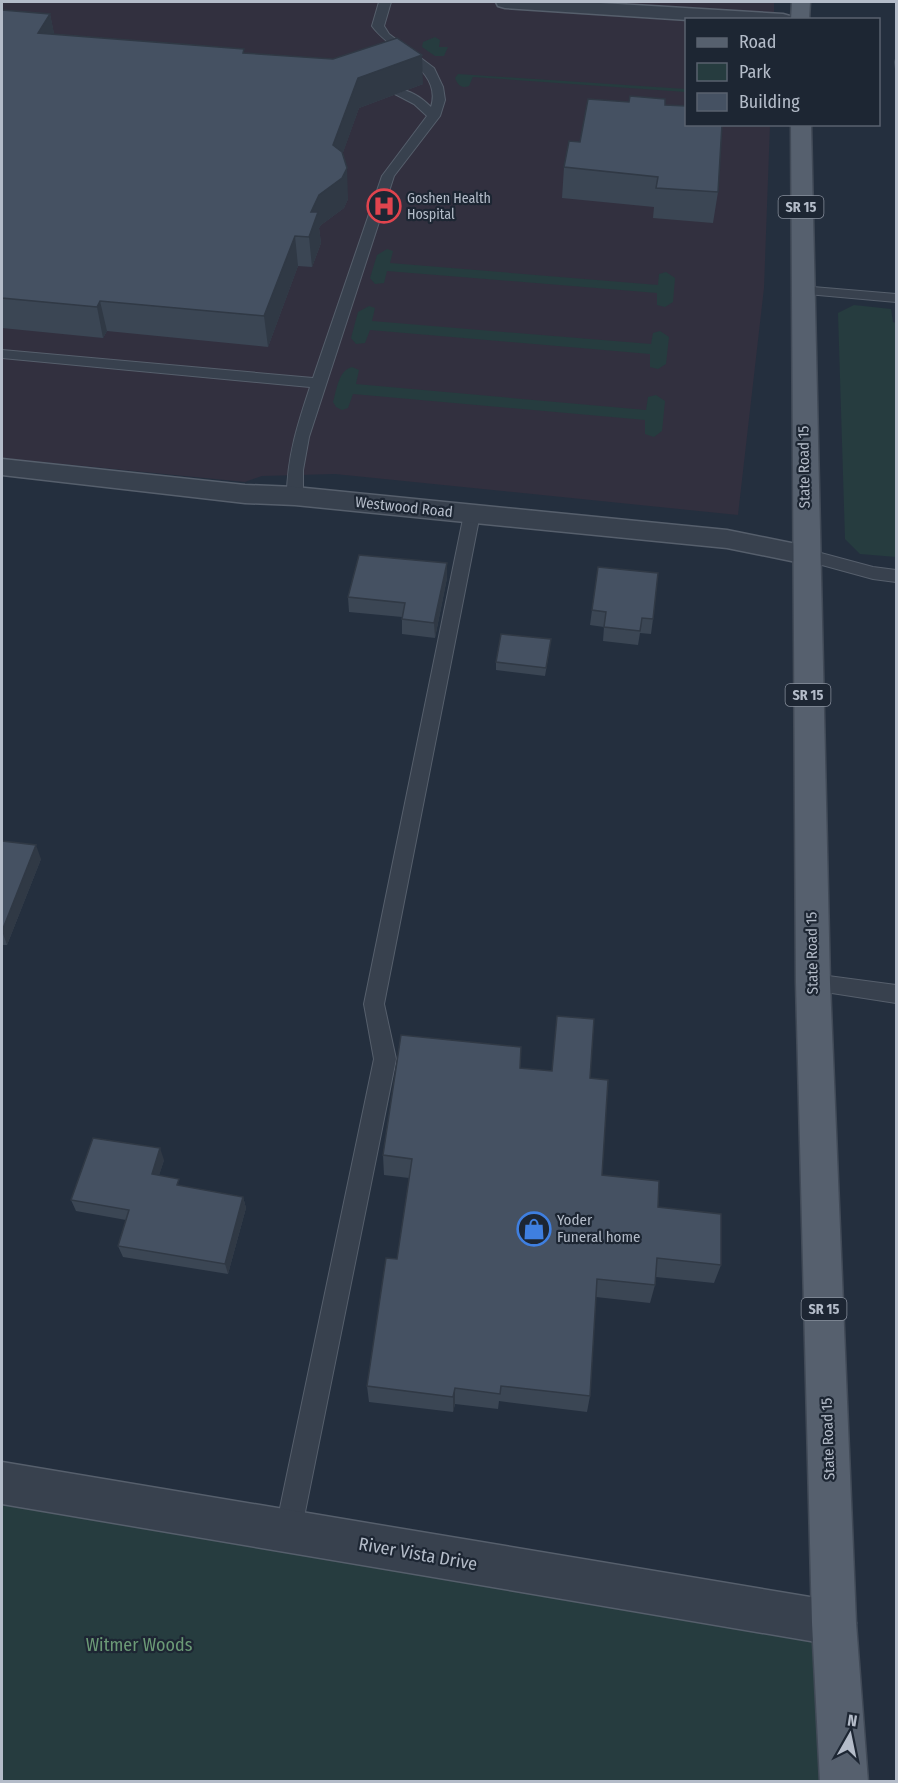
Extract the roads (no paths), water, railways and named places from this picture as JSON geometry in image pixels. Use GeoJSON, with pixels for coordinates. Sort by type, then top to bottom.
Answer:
{"type":"FeatureCollection","features":[{"type":"Feature","properties":{"kind":"main road"},"geometry":{"type":"LineString","coordinates":[[800,18],[801,2]]}},
{"type":"Feature","properties":{"kind":"main road","name":"State Road 15"},"geometry":{"type":"LineString","coordinates":[[801,126],[801,290],[813,983],[834,1623],[844,1782]]}},
{"type":"Feature","properties":{"kind":"street"},"geometry":{"type":"LineString","coordinates":[[505,2],[752,18]]}},
{"type":"Feature","properties":{"kind":"street","name":"Westwood Road"},"geometry":{"type":"LineString","coordinates":[[2,467],[245,494],[295,496],[727,539],[806,555]]}},
{"type":"Feature","properties":{"kind":"street","name":"River Vista Drive"},"geometry":{"type":"LineString","coordinates":[[2,1483],[834,1623]]}},
{"type":"Feature","properties":{"kind":"lane"},"geometry":{"type":"LineString","coordinates":[[295,496],[295,470],[301,437],[388,176],[434,116],[439,100],[430,70],[383,41],[378,26],[385,2]]}},
{"type":"Feature","properties":{"kind":"lane"},"geometry":{"type":"LineString","coordinates":[[399,93],[418,101],[434,116]]}},
{"type":"Feature","properties":{"kind":"lane"},"geometry":{"type":"LineString","coordinates":[[801,290],[897,298]]}},
{"type":"Feature","properties":{"kind":"lane"},"geometry":{"type":"LineString","coordinates":[[2,354],[319,383]]}},
{"type":"Feature","properties":{"kind":"lane"},"geometry":{"type":"LineString","coordinates":[[288,1532],[385,1059],[374,1004],[472,514]]}},
{"type":"Feature","properties":{"kind":"lane"},"geometry":{"type":"LineString","coordinates":[[806,555],[873,573],[897,576]]}},
{"type":"Feature","properties":{"kind":"lane"},"geometry":{"type":"LineString","coordinates":[[813,983],[897,994]]}},
{"type":"Feature","properties":{"kind":"place","name":"Goshen Health Hospital"},"geometry":{"type":"Point","coordinates":[384,206]}},
{"type":"Feature","properties":{"kind":"place","name":"Yoder Funeral home"},"geometry":{"type":"Point","coordinates":[534,1229]}},
{"type":"Feature","properties":{"kind":"park label","name":"Witmer Woods"},"geometry":{"type":"Point","coordinates":[139,1645]}}]}
